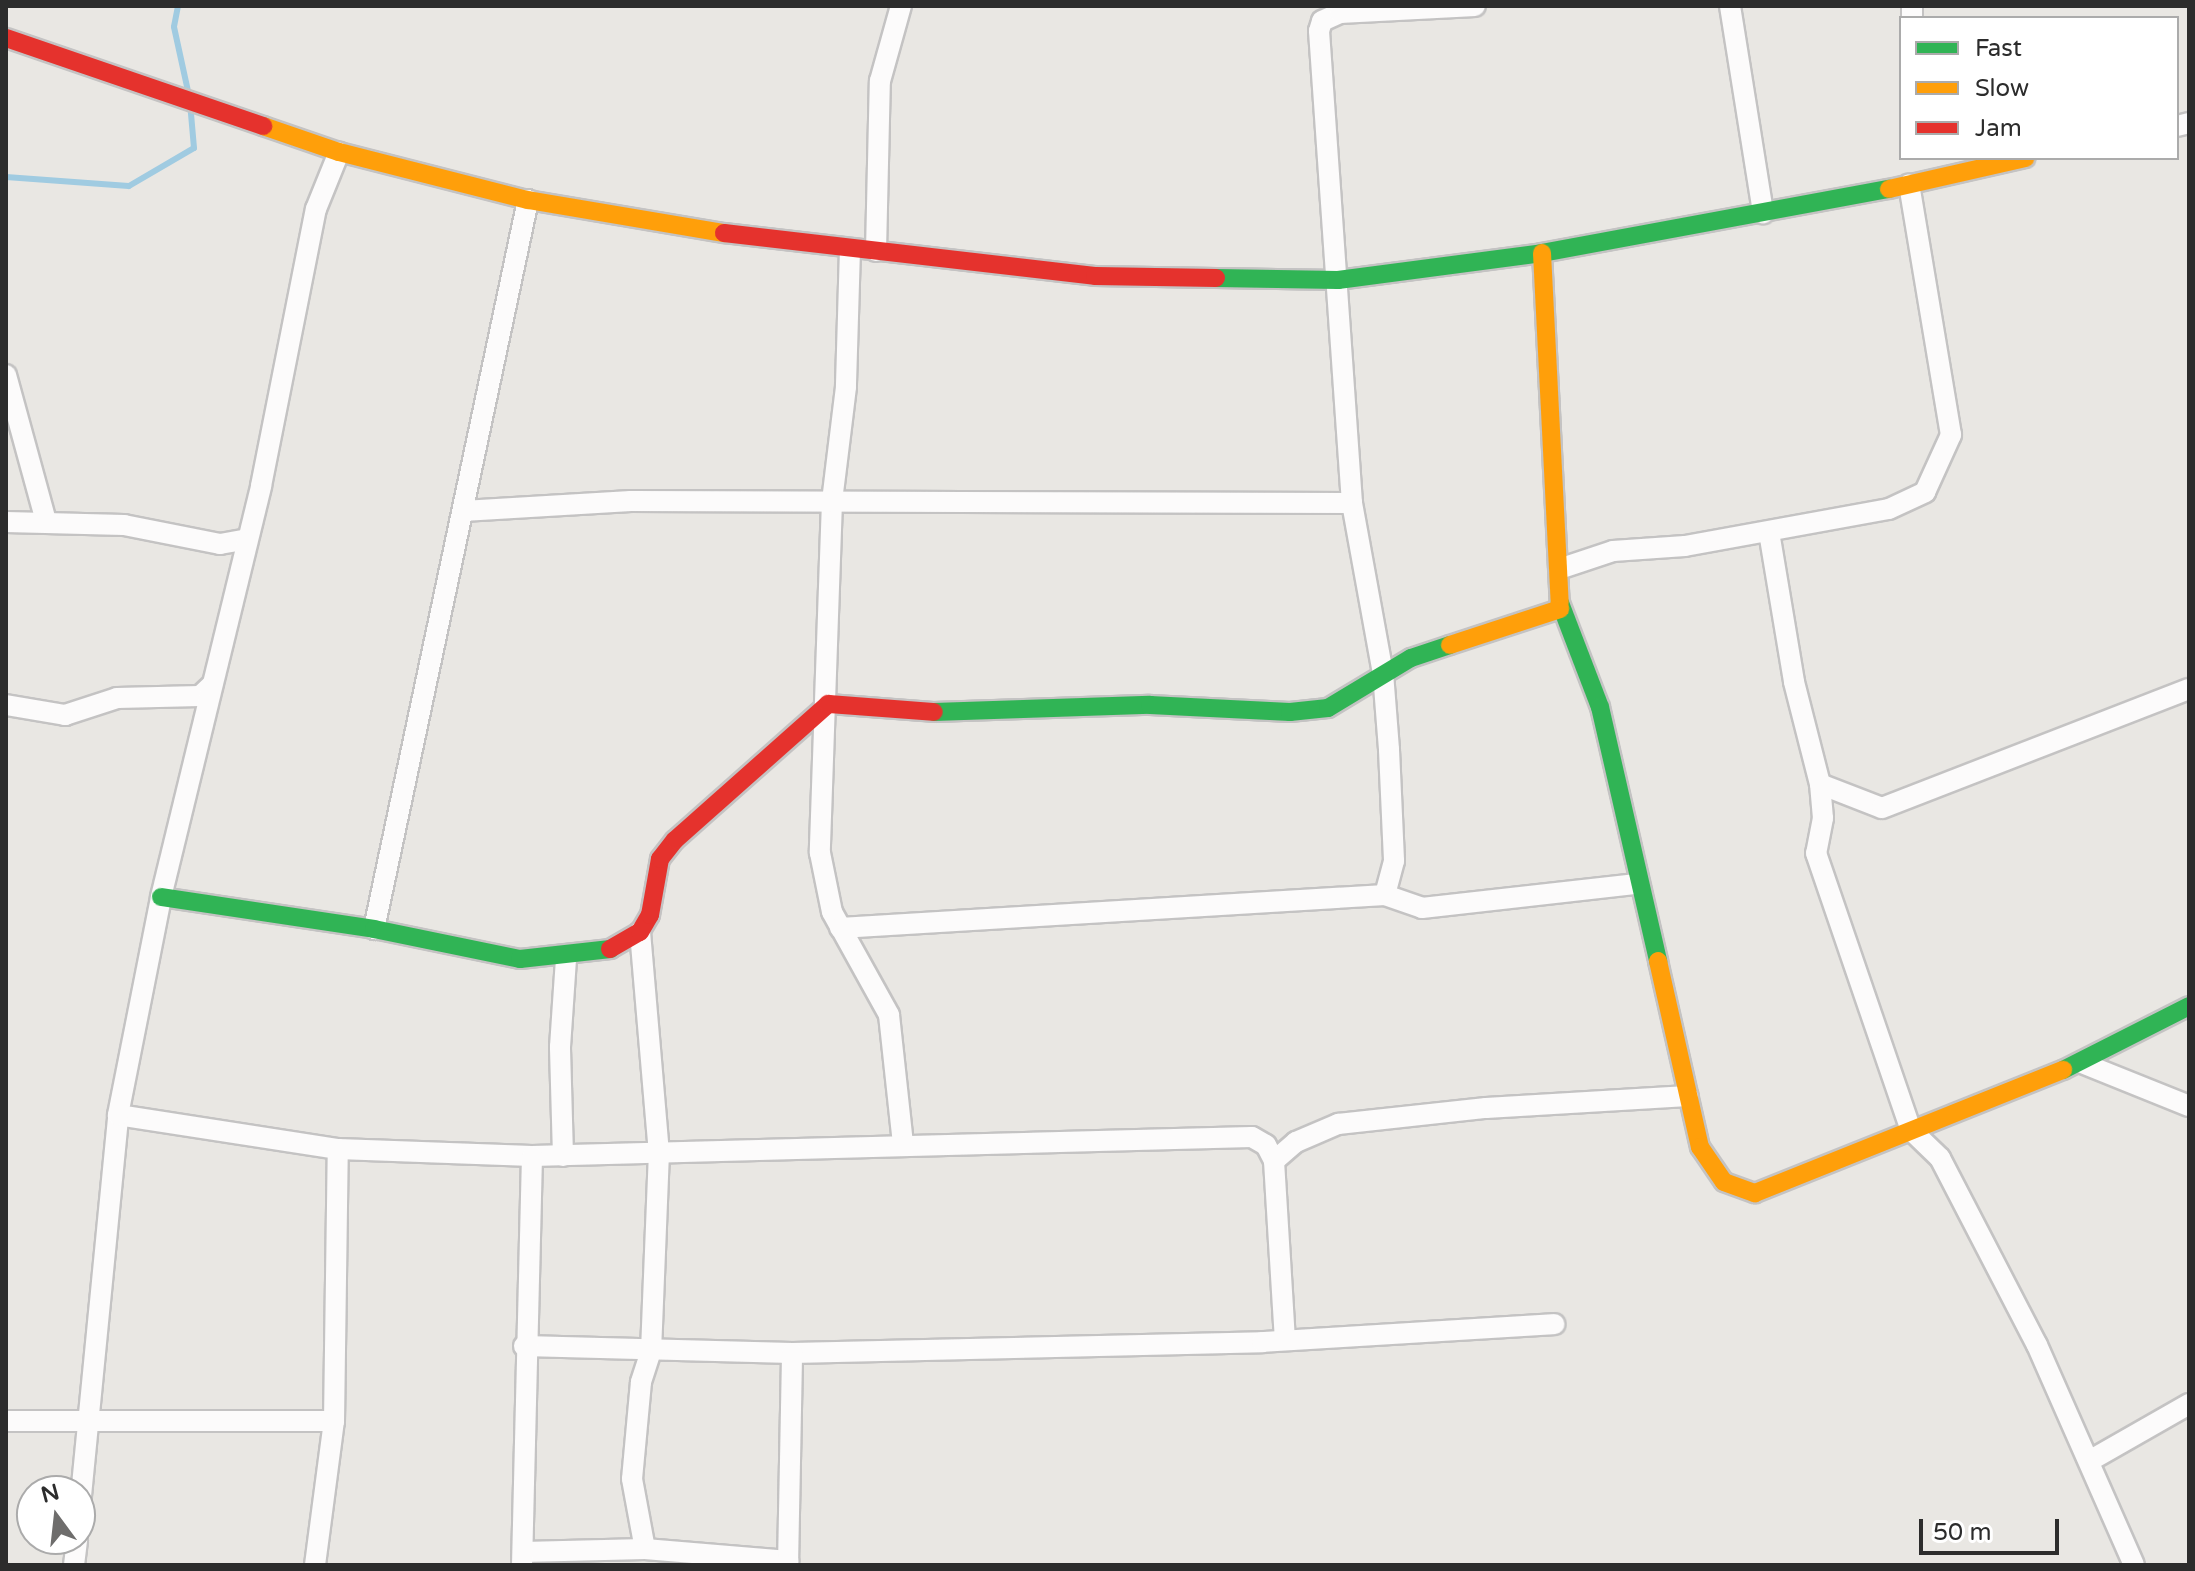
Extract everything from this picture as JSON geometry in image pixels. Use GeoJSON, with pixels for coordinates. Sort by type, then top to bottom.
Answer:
{"type":"FeatureCollection","features":[{"type":"Feature","properties":{"kind":"street"},"geometry":{"type":"LineString","coordinates":[[876,251],[880,81],[901,6]]}},
{"type":"Feature","properties":{"kind":"street"},"geometry":{"type":"LineString","coordinates":[[1385,895],[1394,861],[1383,673],[1352,503],[1319,31],[1322,21],[1340,13],[1475,6]]}},
{"type":"Feature","properties":{"kind":"street"},"geometry":{"type":"LineString","coordinates":[[1730,6],[1763,213]]}},
{"type":"Feature","properties":{"kind":"street"},"geometry":{"type":"LineString","coordinates":[[6,38],[339,152],[528,200],[850,249],[1095,276],[1338,280],[1542,253],[1909,185],[1935,168],[2008,160]]}},
{"type":"Feature","properties":{"kind":"street"},"geometry":{"type":"LineString","coordinates":[[83,1475],[118,1115],[161,897],[248,539],[316,209],[339,152]]}},
{"type":"Feature","properties":{"kind":"street"},"geometry":{"type":"LineString","coordinates":[[1559,569],[1613,551],[1769,532],[1889,509],[1925,492],[1940,468],[1951,435],[1949,402],[1909,185]]}},
{"type":"Feature","properties":{"kind":"street"},"geometry":{"type":"LineString","coordinates":[[374,929],[528,200]]}},
{"type":"Feature","properties":{"kind":"street"},"geometry":{"type":"LineString","coordinates":[[850,249],[846,387],[832,501],[828,704],[820,853],[826,894],[840,928],[889,1015],[903,1144]]}},
{"type":"Feature","properties":{"kind":"street"},"geometry":{"type":"LineString","coordinates":[[1542,253],[1560,609],[1600,707],[1637,884],[1700,1147],[1724,1182],[1755,1193],[2082,1063],[2189,1006]]}},
{"type":"Feature","properties":{"kind":"street"},"geometry":{"type":"LineString","coordinates":[[6,375],[46,521]]}},
{"type":"Feature","properties":{"kind":"street"},"geometry":{"type":"LineString","coordinates":[[463,511],[631,501],[1352,503]]}},
{"type":"Feature","properties":{"kind":"street"},"geometry":{"type":"LineString","coordinates":[[9,526],[46,521],[124,525],[220,544],[248,539]]}},
{"type":"Feature","properties":{"kind":"street"},"geometry":{"type":"LineString","coordinates":[[1769,532],[1794,682],[1820,784],[1823,818],[1816,853],[1911,1130],[1940,1158],[2091,1460],[2134,1565]]}},
{"type":"Feature","properties":{"kind":"street"},"geometry":{"type":"LineString","coordinates":[[161,897],[374,929],[520,959],[566,958],[616,948],[640,932],[650,915],[660,859],[675,840],[828,704],[968,715],[1150,705],[1290,712],[1341,703],[1383,673],[1451,643],[1560,609]]}},
{"type":"Feature","properties":{"kind":"street"},"geometry":{"type":"LineString","coordinates":[[6,705],[65,715],[117,698],[200,696],[212,685]]}},
{"type":"Feature","properties":{"kind":"street"},"geometry":{"type":"LineString","coordinates":[[1820,784],[1882,808],[2189,689]]}},
{"type":"Feature","properties":{"kind":"street"},"geometry":{"type":"LineString","coordinates":[[840,928],[1385,895],[1422,908],[1637,884]]}},
{"type":"Feature","properties":{"kind":"street"},"geometry":{"type":"LineString","coordinates":[[640,932],[659,1152],[651,1351],[641,1382],[632,1479],[645,1549]]}},
{"type":"Feature","properties":{"kind":"street"},"geometry":{"type":"LineString","coordinates":[[563,1156],[560,1047],[566,958]]}},
{"type":"Feature","properties":{"kind":"street"},"geometry":{"type":"LineString","coordinates":[[2082,1063],[2189,1106]]}},
{"type":"Feature","properties":{"kind":"street"},"geometry":{"type":"LineString","coordinates":[[1274,1161],[1296,1142],[1338,1124],[1486,1108],[1688,1096]]}},
{"type":"Feature","properties":{"kind":"street"},"geometry":{"type":"LineString","coordinates":[[118,1115],[338,1149],[532,1156],[1252,1137],[1266,1145],[1274,1161],[1285,1340]]}},
{"type":"Feature","properties":{"kind":"street"},"geometry":{"type":"LineString","coordinates":[[315,1565],[334,1421],[338,1149]]}},
{"type":"Feature","properties":{"kind":"street"},"geometry":{"type":"LineString","coordinates":[[532,1156],[524,1346],[522,1559],[645,1549],[788,1563],[792,1353]]}},
{"type":"Feature","properties":{"kind":"street"},"geometry":{"type":"LineString","coordinates":[[524,1346],[792,1353],[1285,1340],[1554,1324]]}},
{"type":"Feature","properties":{"kind":"street"},"geometry":{"type":"LineString","coordinates":[[2091,1460],[2189,1404]]}},
{"type":"Feature","properties":{"kind":"street"},"geometry":{"type":"LineString","coordinates":[[6,1421],[88,1425],[334,1421]]}},
{"type":"Feature","properties":{"kind":"waterway"},"geometry":{"type":"LineString","coordinates":[[178,6],[174,27],[188,91]]}},
{"type":"Feature","properties":{"kind":"waterway"},"geometry":{"type":"LineString","coordinates":[[6,177],[129,186],[194,148],[191,110]]}},
{"type":"Feature","properties":{"kind":"traffic: fast"},"geometry":{"type":"LineString","coordinates":[[1216,278],[1338,280],[1542,253],[1889,189]]}},
{"type":"Feature","properties":{"kind":"traffic: fast"},"geometry":{"type":"LineString","coordinates":[[1560,603],[1600,707],[1658,961]]}},
{"type":"Feature","properties":{"kind":"traffic: fast"},"geometry":{"type":"LineString","coordinates":[[934,712],[1150,705],[1290,712],[1328,708],[1411,658],[1450,645]]}},
{"type":"Feature","properties":{"kind":"traffic: fast"},"geometry":{"type":"LineString","coordinates":[[161,897],[374,929],[520,959],[610,949]]}},
{"type":"Feature","properties":{"kind":"traffic: fast"},"geometry":{"type":"LineString","coordinates":[[2063,1070],[2189,1006]]}},
{"type":"Feature","properties":{"kind":"traffic: slow"},"geometry":{"type":"LineString","coordinates":[[263,126],[339,152],[528,200],[724,233]]}},
{"type":"Feature","properties":{"kind":"traffic: slow"},"geometry":{"type":"LineString","coordinates":[[1889,189],[2017,160]]}},
{"type":"Feature","properties":{"kind":"traffic: slow"},"geometry":{"type":"LineString","coordinates":[[1542,253],[1560,603]]}},
{"type":"Feature","properties":{"kind":"traffic: slow"},"geometry":{"type":"LineString","coordinates":[[1450,645],[1560,609]]}},
{"type":"Feature","properties":{"kind":"traffic: slow"},"geometry":{"type":"LineString","coordinates":[[1658,961],[1700,1147],[1724,1182],[1755,1193],[2063,1070]]}},
{"type":"Feature","properties":{"kind":"traffic: jam"},"geometry":{"type":"LineString","coordinates":[[6,38],[263,126]]}},
{"type":"Feature","properties":{"kind":"traffic: jam"},"geometry":{"type":"LineString","coordinates":[[724,233],[1095,276],[1216,278]]}},
{"type":"Feature","properties":{"kind":"traffic: jam"},"geometry":{"type":"LineString","coordinates":[[610,949],[640,932],[650,915],[660,859],[675,840],[828,704],[934,712]]}}]}
